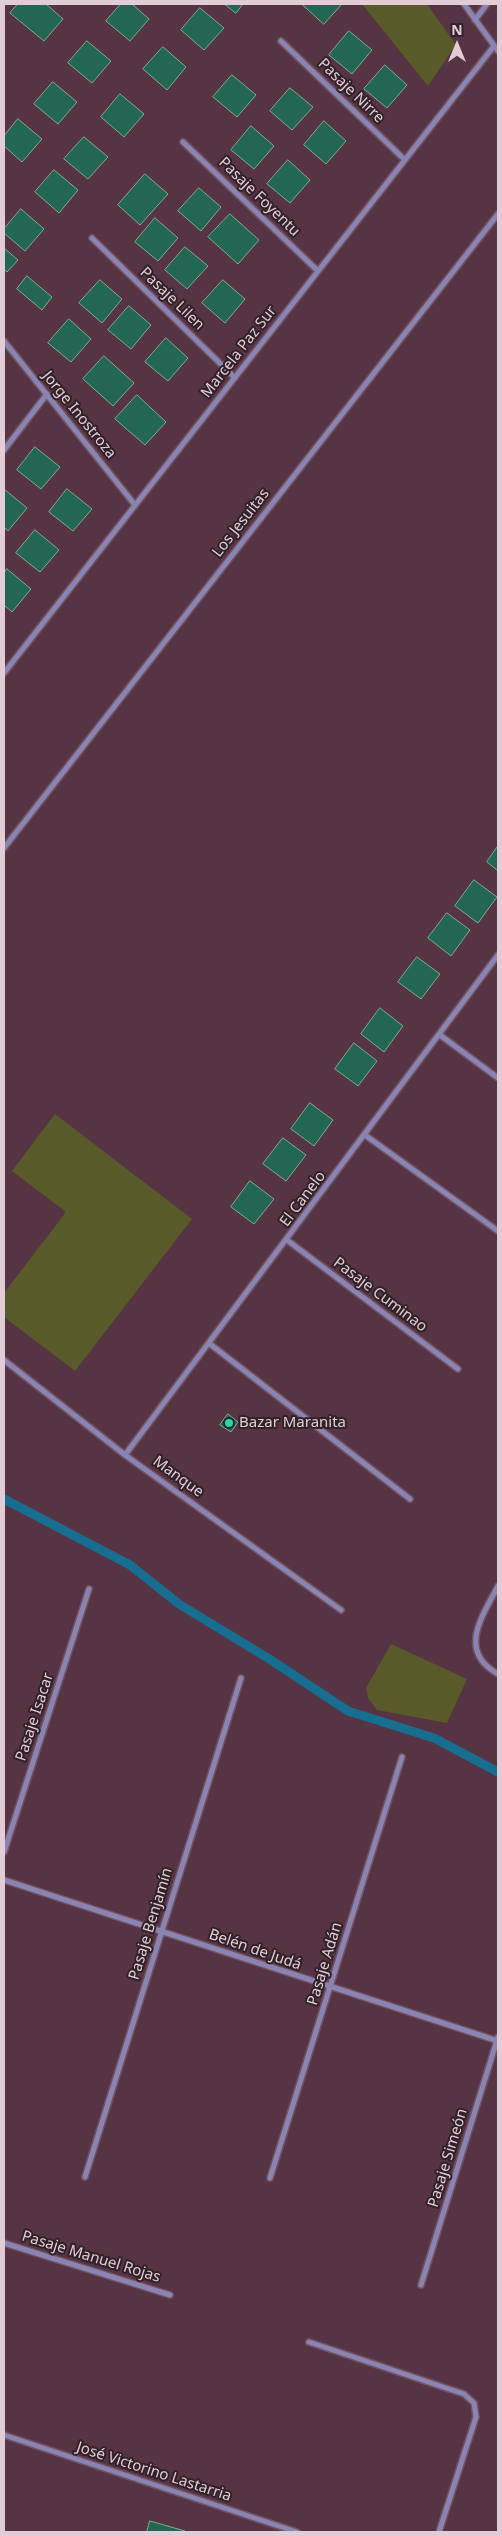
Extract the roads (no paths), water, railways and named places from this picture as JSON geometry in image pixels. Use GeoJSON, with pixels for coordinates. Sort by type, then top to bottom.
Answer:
{"type":"FeatureCollection","features":[{"type":"Feature","properties":{"kind":"street"},"geometry":{"type":"LineString","coordinates":[[464,4],[498,51]]}},
{"type":"Feature","properties":{"kind":"street"},"geometry":{"type":"LineString","coordinates":[[475,20],[487,4]]}},
{"type":"Feature","properties":{"kind":"street","name":"Pasaje Nirre"},"geometry":{"type":"LineString","coordinates":[[280,41],[405,160]]}},
{"type":"Feature","properties":{"kind":"street","name":"Marcela Paz Sur"},"geometry":{"type":"LineString","coordinates":[[4,673],[494,46]]}},
{"type":"Feature","properties":{"kind":"street","name":"Pasaje Foyentu"},"geometry":{"type":"LineString","coordinates":[[183,142],[318,271]]}},
{"type":"Feature","properties":{"kind":"street","name":"Los Jesuitas"},"geometry":{"type":"LineString","coordinates":[[4,848],[498,214]]}},
{"type":"Feature","properties":{"kind":"street","name":"Pasaje Lilen"},"geometry":{"type":"LineString","coordinates":[[92,238],[235,378]]}},
{"type":"Feature","properties":{"kind":"street","name":"Jorge Inostroza"},"geometry":{"type":"LineString","coordinates":[[4,340],[135,505]]}},
{"type":"Feature","properties":{"kind":"street"},"geometry":{"type":"LineString","coordinates":[[4,450],[47,394]]}},
{"type":"Feature","properties":{"kind":"street","name":"El Canelo"},"geometry":{"type":"LineString","coordinates":[[125,1455],[210,1344],[498,955]]}},
{"type":"Feature","properties":{"kind":"street"},"geometry":{"type":"LineString","coordinates":[[440,1035],[498,1078]]}},
{"type":"Feature","properties":{"kind":"street"},"geometry":{"type":"LineString","coordinates":[[365,1135],[498,1231]]}},
{"type":"Feature","properties":{"kind":"street","name":"Pasaje Cuminao"},"geometry":{"type":"LineString","coordinates":[[287,1240],[458,1369]]}},
{"type":"Feature","properties":{"kind":"street"},"geometry":{"type":"LineString","coordinates":[[210,1344],[410,1499]]}},
{"type":"Feature","properties":{"kind":"street","name":"Manque"},"geometry":{"type":"LineString","coordinates":[[4,1360],[125,1455],[341,1610]]}},
{"type":"Feature","properties":{"kind":"street"},"geometry":{"type":"LineString","coordinates":[[498,1586],[477,1628],[476,1651],[488,1668],[498,1674]]}},
{"type":"Feature","properties":{"kind":"street","name":"Pasaje Isacar"},"geometry":{"type":"LineString","coordinates":[[4,1852],[89,1589]]}},
{"type":"Feature","properties":{"kind":"street","name":"Pasaje Benjamín"},"geometry":{"type":"LineString","coordinates":[[85,2177],[241,1678]]}},
{"type":"Feature","properties":{"kind":"street","name":"Pasaje Adán"},"geometry":{"type":"LineString","coordinates":[[270,2178],[402,1757]]}},
{"type":"Feature","properties":{"kind":"street","name":"Belén de Judá"},"geometry":{"type":"LineString","coordinates":[[4,1880],[330,1988],[498,2040]]}},
{"type":"Feature","properties":{"kind":"street","name":"Pasaje Simeón"},"geometry":{"type":"LineString","coordinates":[[421,2285],[498,2040]]}},
{"type":"Feature","properties":{"kind":"street","name":"Pasaje Manuel Rojas"},"geometry":{"type":"LineString","coordinates":[[4,2243],[170,2295]]}},
{"type":"Feature","properties":{"kind":"street"},"geometry":{"type":"LineString","coordinates":[[309,2342],[464,2394],[474,2403],[476,2417],[439,2532]]}},
{"type":"Feature","properties":{"kind":"street","name":"José Victorino Lastarria"},"geometry":{"type":"LineString","coordinates":[[4,2435],[297,2532]]}},
{"type":"Feature","properties":{"kind":"waterway"},"geometry":{"type":"LineString","coordinates":[[4,1499],[130,1565],[179,1604],[271,1660],[348,1711],[434,1738],[498,1772]]}},
{"type":"Feature","properties":{"kind":"place","name":"Bazar Maranita"},"geometry":{"type":"Point","coordinates":[229,1423]}}]}
